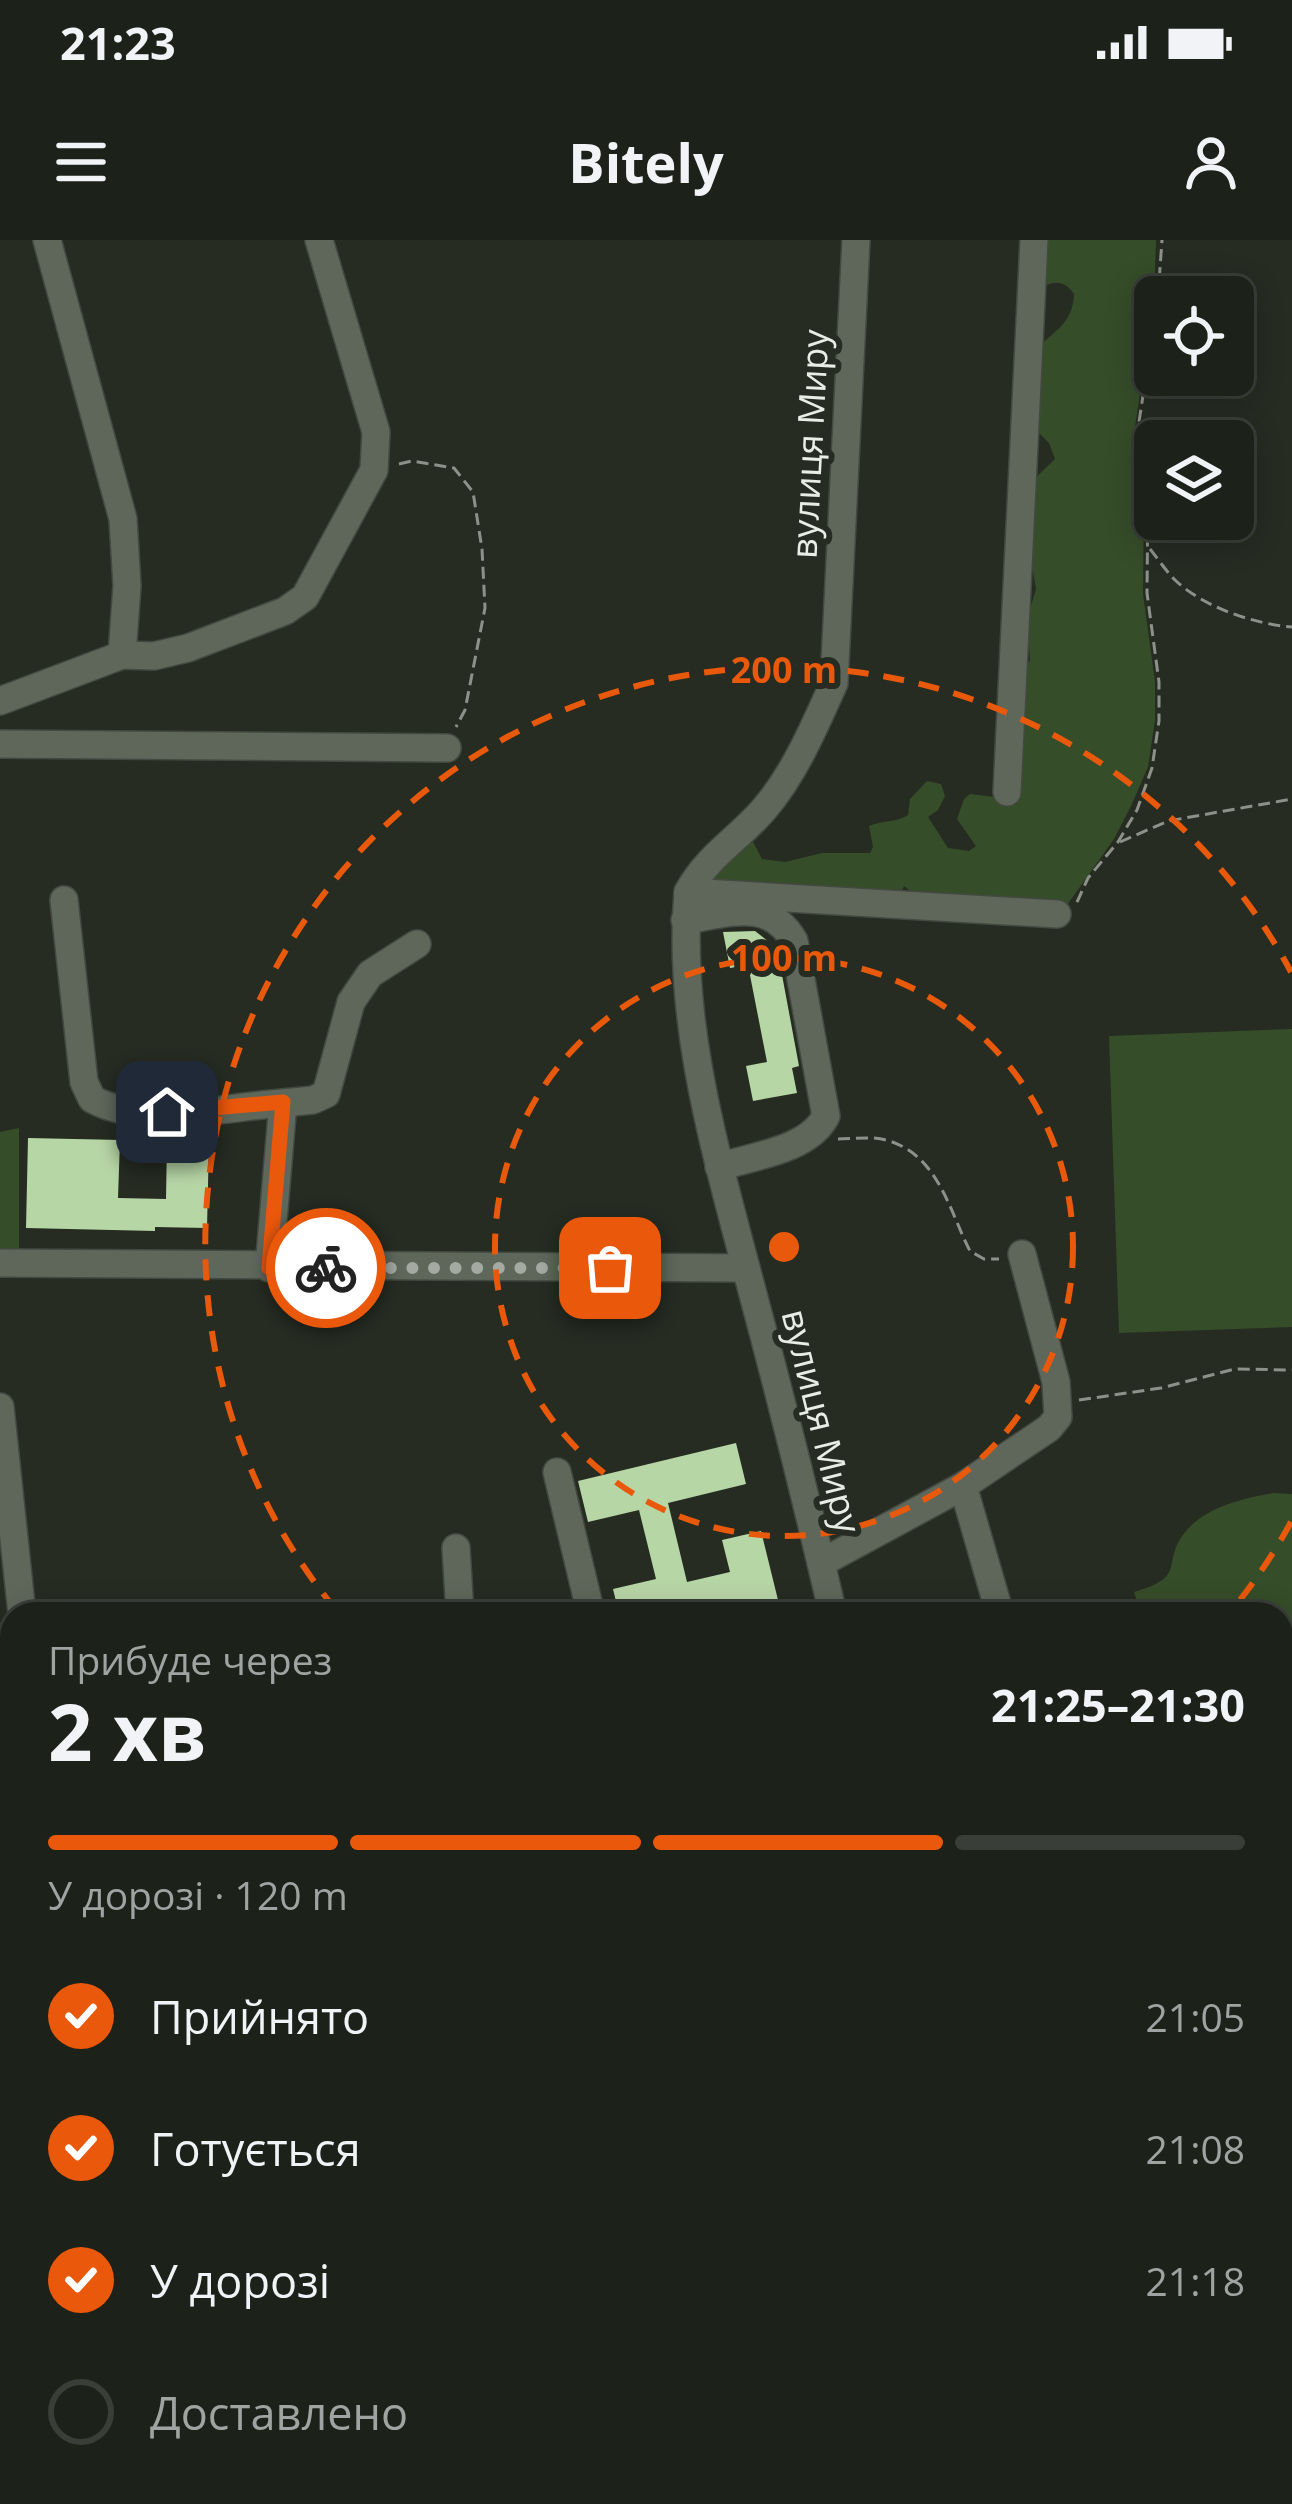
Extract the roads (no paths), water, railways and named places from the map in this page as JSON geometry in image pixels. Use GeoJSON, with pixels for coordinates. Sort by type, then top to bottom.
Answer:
{"type":"FeatureCollection","features":[{"type":"Feature","properties":{"kind":"street"},"geometry":{"type":"LineString","coordinates":[[47,240],[123,518],[128,586],[122,656]]}},
{"type":"Feature","properties":{"kind":"street"},"geometry":{"type":"LineString","coordinates":[[0,701],[122,656],[154,656],[188,648],[295,604],[320,574],[374,470],[376,432],[319,240]]}},
{"type":"Feature","properties":{"kind":"street","name":"вулиця Миру"},"geometry":{"type":"LineString","coordinates":[[830,1602],[719,1167],[688,1004],[687,906],[700,869],[766,808],[812,733],[834,683],[856,240]]}},
{"type":"Feature","properties":{"kind":"street"},"geometry":{"type":"LineString","coordinates":[[1007,792],[1034,240]]}},
{"type":"Feature","properties":{"kind":"street"},"geometry":{"type":"LineString","coordinates":[[0,744],[447,748]]}},
{"type":"Feature","properties":{"kind":"street"},"geometry":{"type":"LineString","coordinates":[[687,906],[742,892],[1057,914]]}},
{"type":"Feature","properties":{"kind":"street"},"geometry":{"type":"LineString","coordinates":[[64,900],[84,1082],[92,1099],[120,1111],[167,1112],[313,1100],[326,1094],[351,1002],[370,974],[417,944]]}},
{"type":"Feature","properties":{"kind":"street"},"geometry":{"type":"LineString","coordinates":[[687,906],[771,914],[785,924],[794,941],[826,1116],[819,1130],[806,1139],[719,1167]]}},
{"type":"Feature","properties":{"kind":"street"},"geometry":{"type":"LineString","coordinates":[[269,1268],[283,1102]]}},
{"type":"Feature","properties":{"kind":"street"},"geometry":{"type":"LineString","coordinates":[[821,1563],[963,1486],[1049,1428],[1058,1417],[1059,1403],[1024,1262]]}},
{"type":"Feature","properties":{"kind":"street"},"geometry":{"type":"LineString","coordinates":[[0,1263],[746,1268]]}},
{"type":"Feature","properties":{"kind":"street"},"geometry":{"type":"LineString","coordinates":[[0,1407],[21,1602]]}},
{"type":"Feature","properties":{"kind":"street"},"geometry":{"type":"LineString","coordinates":[[556,1472],[589,1602]]}},
{"type":"Feature","properties":{"kind":"street"},"geometry":{"type":"LineString","coordinates":[[963,1486],[997,1602]]}},
{"type":"Feature","properties":{"kind":"street"},"geometry":{"type":"LineString","coordinates":[[456,1548],[459,1602]]}}]}
